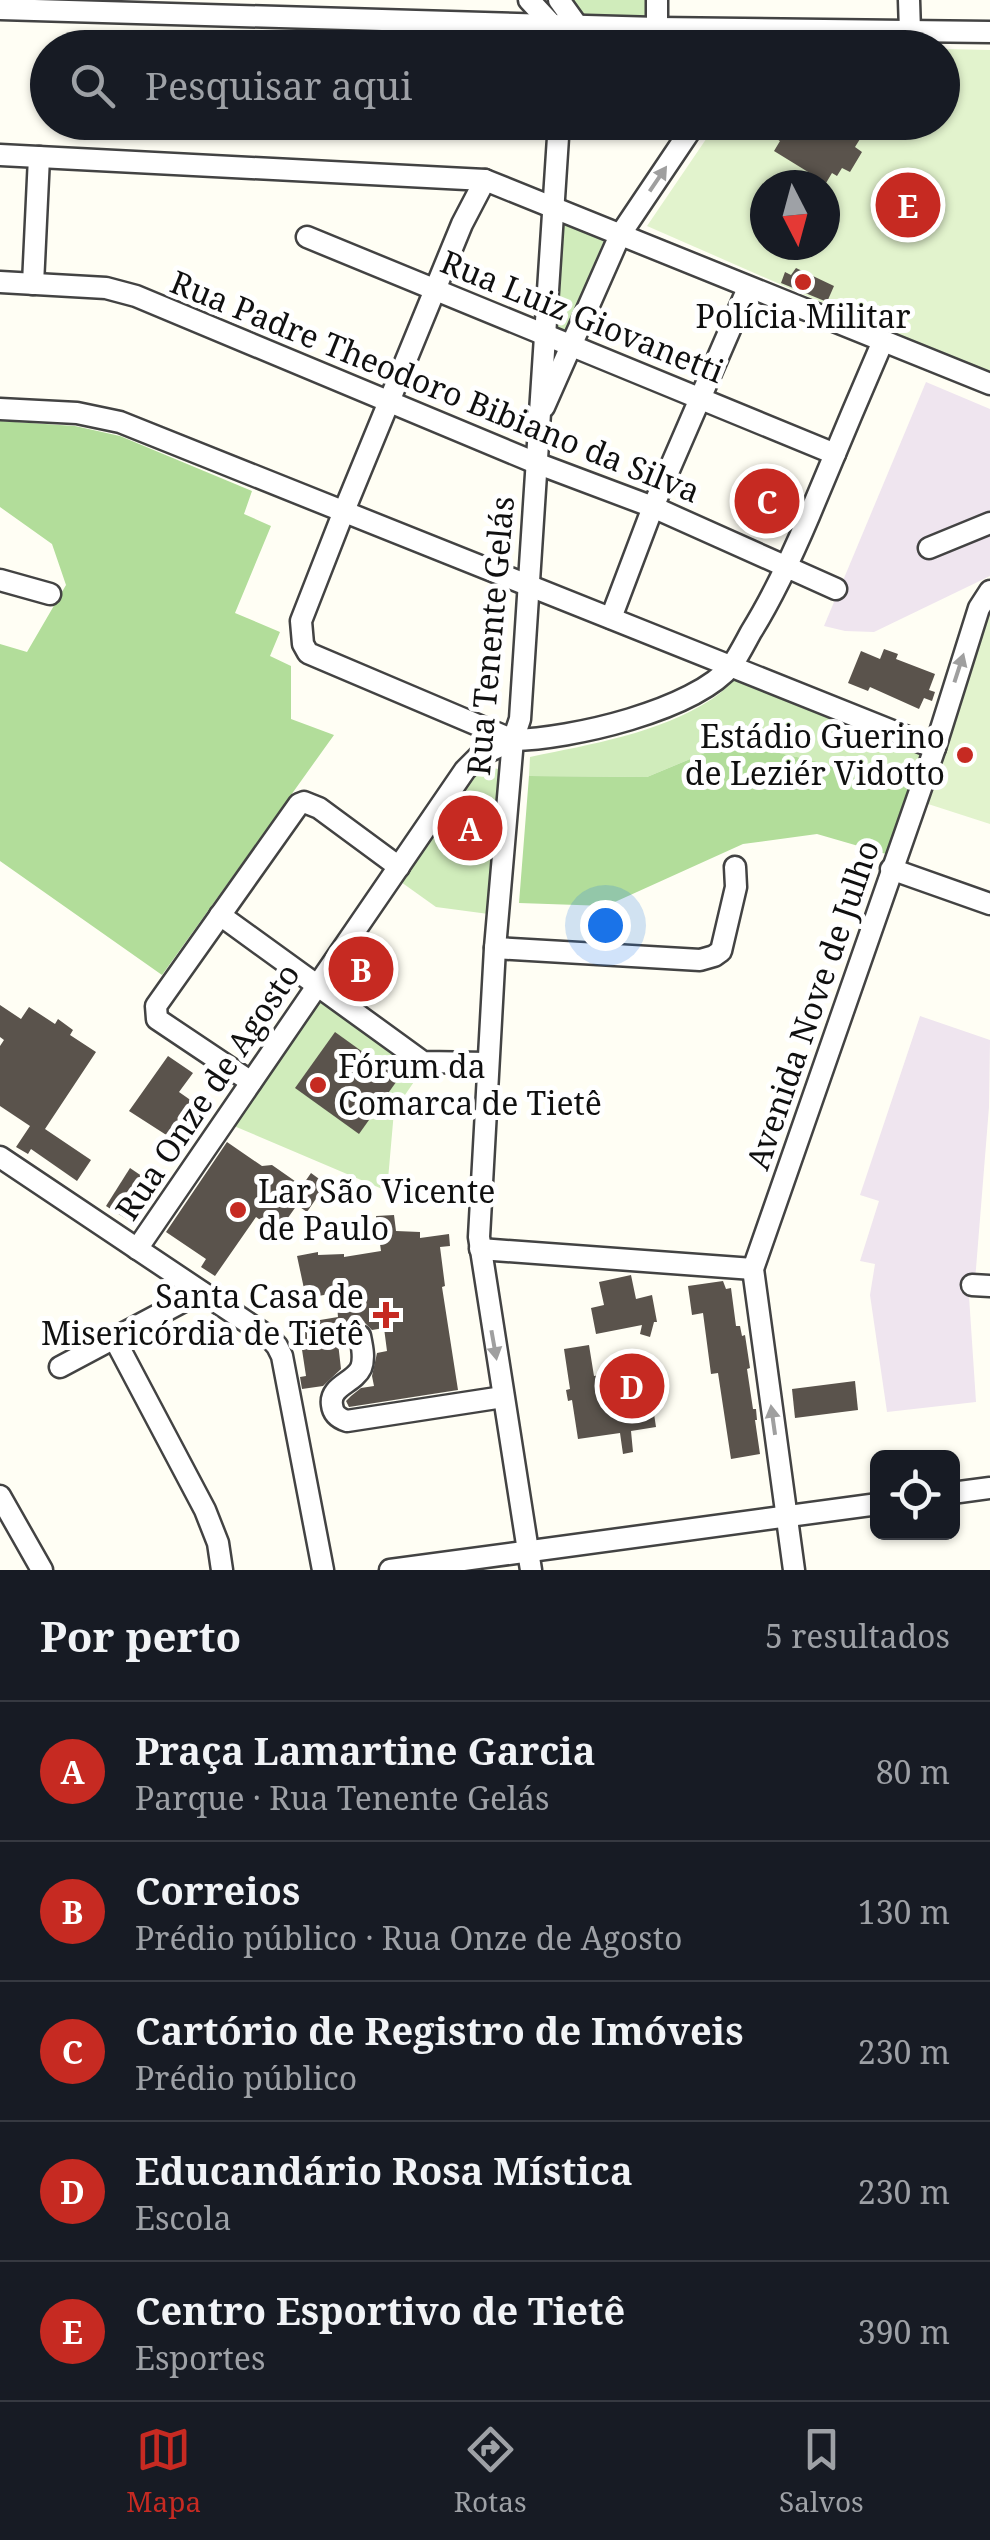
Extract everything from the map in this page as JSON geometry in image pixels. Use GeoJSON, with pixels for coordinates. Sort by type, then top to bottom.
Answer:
{"type":"FeatureCollection","features":[{"type":"Feature","properties":{"kind":"street"},"geometry":{"type":"LineString","coordinates":[[530,0],[564,15]]}},
{"type":"Feature","properties":{"kind":"street"},"geometry":{"type":"LineString","coordinates":[[657,0],[657,28]]}},
{"type":"Feature","properties":{"kind":"street"},"geometry":{"type":"LineString","coordinates":[[909,0],[910,30]]}},
{"type":"Feature","properties":{"kind":"street"},"geometry":{"type":"LineString","coordinates":[[0,9],[564,15],[657,28],[835,30]]}},
{"type":"Feature","properties":{"kind":"street"},"geometry":{"type":"LineString","coordinates":[[960,32],[990,32]]}},
{"type":"Feature","properties":{"kind":"street","name":"Rua Tenente Gelás"},"geometry":{"type":"LineString","coordinates":[[529,1560],[480,1249],[495,948],[513,740],[520,720],[558,140]]}},
{"type":"Feature","properties":{"kind":"street"},"geometry":{"type":"LineString","coordinates":[[539,418],[620,234],[684,140]]}},
{"type":"Feature","properties":{"kind":"street"},"geometry":{"type":"LineString","coordinates":[[0,155],[484,180],[990,384]]}},
{"type":"Feature","properties":{"kind":"street"},"geometry":{"type":"LineString","coordinates":[[33,284],[39,157]]}},
{"type":"Feature","properties":{"kind":"street"},"geometry":{"type":"LineString","coordinates":[[484,180],[434,290],[344,512],[301,622],[302,644],[308,654],[513,740],[538,739],[653,712],[712,681],[731,666],[787,568],[883,341]]}},
{"type":"Feature","properties":{"kind":"street","name":"Rua Luiz Giovanetti"},"geometry":{"type":"LineString","coordinates":[[306,237],[835,454]]}},
{"type":"Feature","properties":{"kind":"street","name":"Rua Padre Theodoro Bibiano da Silva"},"geometry":{"type":"LineString","coordinates":[[0,282],[106,288],[136,296],[536,463],[653,507],[836,588]]}},
{"type":"Feature","properties":{"kind":"street"},"geometry":{"type":"LineString","coordinates":[[611,618],[653,507],[748,288]]}},
{"type":"Feature","properties":{"kind":"street"},"geometry":{"type":"LineString","coordinates":[[0,409],[77,413],[120,422],[934,748]]}},
{"type":"Feature","properties":{"kind":"street"},"geometry":{"type":"LineString","coordinates":[[929,548],[990,524]]}},
{"type":"Feature","properties":{"kind":"street"},"geometry":{"type":"LineString","coordinates":[[0,580],[50,594]]}},
{"type":"Feature","properties":{"kind":"street","name":"Avenida Nove de Julho"},"geometry":{"type":"LineString","coordinates":[[753,1269],[979,608],[990,592]]}},
{"type":"Feature","properties":{"kind":"street","name":"Rua Onze de Agosto"},"geometry":{"type":"LineString","coordinates":[[137,1249],[464,770],[479,756],[513,740]]}},
{"type":"Feature","properties":{"kind":"street"},"geometry":{"type":"LineString","coordinates":[[251,1082],[157,1019],[156,1006],[298,804],[304,802],[319,808],[398,867]]}},
{"type":"Feature","properties":{"kind":"street"},"geometry":{"type":"LineString","coordinates":[[495,948],[700,960],[714,956],[721,951],[736,887],[734,867]]}},
{"type":"Feature","properties":{"kind":"street"},"geometry":{"type":"LineString","coordinates":[[891,869],[990,904]]}},
{"type":"Feature","properties":{"kind":"street"},"geometry":{"type":"LineString","coordinates":[[220,916],[423,1062],[487,1063]]}},
{"type":"Feature","properties":{"kind":"street"},"geometry":{"type":"LineString","coordinates":[[0,1157],[278,1346],[323,1570]]}},
{"type":"Feature","properties":{"kind":"street"},"geometry":{"type":"LineString","coordinates":[[480,1249],[753,1269],[794,1570]]}},
{"type":"Feature","properties":{"kind":"street"},"geometry":{"type":"LineString","coordinates":[[60,1366],[201,1292]]}},
{"type":"Feature","properties":{"kind":"street"},"geometry":{"type":"LineString","coordinates":[[360,1336],[360,1370],[332,1397],[337,1418],[347,1421],[503,1398]]}},
{"type":"Feature","properties":{"kind":"street"},"geometry":{"type":"LineString","coordinates":[[114,1338],[205,1510],[218,1542],[222,1570]]}},
{"type":"Feature","properties":{"kind":"street"},"geometry":{"type":"LineString","coordinates":[[960,1492],[990,1488]]}},
{"type":"Feature","properties":{"kind":"street"},"geometry":{"type":"LineString","coordinates":[[0,1496],[42,1570]]}},
{"type":"Feature","properties":{"kind":"street"},"geometry":{"type":"LineString","coordinates":[[390,1570],[529,1560],[870,1505]]}},
{"type":"Feature","properties":{"kind":"shaded area"},"geometry":{"type":"Polygon","coordinates":[[[926,382],[990,409],[990,576],[874,632],[824,626],[926,382]]]}},
{"type":"Feature","properties":{"kind":"shaded area"},"geometry":{"type":"Polygon","coordinates":[[[920,1016],[990,1040],[989,1107],[975,1281],[968,1281],[976,1402],[887,1412],[870,1295],[875,1264],[860,1261],[879,1201],[860,1195],[920,1016]]]}},
{"type":"Feature","properties":{"kind":"green space"},"geometry":{"type":"Polygon","coordinates":[[[567,0],[648,0],[648,22],[587,18],[567,0]]]}},
{"type":"Feature","properties":{"kind":"green space"},"geometry":{"type":"Polygon","coordinates":[[[960,49],[990,50],[990,375],[647,226],[705,140],[960,140],[960,49]]]}},
{"type":"Feature","properties":{"kind":"green space"},"geometry":{"type":"Polygon","coordinates":[[[561,219],[605,238],[565,331],[554,327],[561,219]]]}},
{"type":"Feature","properties":{"kind":"green space"},"geometry":{"type":"Polygon","coordinates":[[[0,421],[75,426],[120,436],[252,491],[244,514],[271,526],[235,613],[280,632],[270,656],[291,666],[291,719],[334,735],[162,975],[0,861],[0,644],[27,652],[66,585],[52,544],[0,507],[0,421]]]}},
{"type":"Feature","properties":{"kind":"green space","name":"Estádio Guerino de Leziér Vidotto"},"geometry":{"type":"Polygon","coordinates":[[[990,609],[990,824],[925,803],[990,609]]]}},
{"type":"Feature","properties":{"kind":"green space"},"geometry":{"type":"Polygon","coordinates":[[[736,678],[923,752],[915,774],[888,765],[858,771],[731,742],[647,777],[529,776],[530,757],[624,736],[669,721],[712,699],[736,678]]]}},
{"type":"Feature","properties":{"kind":"green space"},"geometry":{"type":"Polygon","coordinates":[[[731,742],[858,771],[888,765],[915,774],[886,854],[817,834],[743,844],[606,906],[519,903],[529,776],[647,777],[731,742]]]}},
{"type":"Feature","properties":{"kind":"green space"},"geometry":{"type":"Polygon","coordinates":[[[492,768],[506,770],[496,915],[436,907],[401,882],[476,775],[492,768]]]}},
{"type":"Feature","properties":{"kind":"green space"},"geometry":{"type":"Polygon","coordinates":[[[320,1000],[420,1073],[394,1111],[387,1191],[234,1126],[320,1000]]]}},
{"type":"Feature","properties":{"kind":"building"},"geometry":{"type":"Polygon","coordinates":[[[778,140],[859,140],[855,147],[862,152],[850,172],[842,168],[840,171],[805,170],[774,151],[778,140]]]}},
{"type":"Feature","properties":{"kind":"building","name":"Polícia Militar"},"geometry":{"type":"Polygon","coordinates":[[[796,268],[834,286],[827,302],[781,283],[785,272],[791,275],[796,268]]]}},
{"type":"Feature","properties":{"kind":"building"},"geometry":{"type":"Polygon","coordinates":[[[752,483],[788,500],[779,520],[745,502],[752,483]]]}},
{"type":"Feature","properties":{"kind":"building"},"geometry":{"type":"Polygon","coordinates":[[[884,649],[898,654],[896,659],[935,674],[929,690],[935,692],[932,701],[924,698],[919,709],[870,687],[868,691],[848,683],[861,651],[880,659],[884,649]]]}},
{"type":"Feature","properties":{"kind":"building"},"geometry":{"type":"Polygon","coordinates":[[[363,946],[382,959],[357,995],[338,982],[363,946]]]}},
{"type":"Feature","properties":{"kind":"building"},"geometry":{"type":"Polygon","coordinates":[[[0,1005],[21,1019],[29,1007],[55,1024],[58,1019],[73,1030],[70,1035],[96,1052],[45,1129],[91,1160],[77,1181],[31,1149],[28,1154],[16,1147],[30,1126],[0,1106],[0,1046],[4,1040],[0,1037],[0,1005]]]}},
{"type":"Feature","properties":{"kind":"building","name":"Fórum da Comarca de Tietê"},"geometry":{"type":"Polygon","coordinates":[[[335,1032],[399,1078],[359,1134],[295,1088],[335,1032]]]}},
{"type":"Feature","properties":{"kind":"building"},"geometry":{"type":"Polygon","coordinates":[[[168,1056],[193,1073],[179,1092],[209,1113],[191,1134],[180,1126],[171,1138],[129,1111],[168,1056]]]}},
{"type":"Feature","properties":{"kind":"building","name":"Lar São Vicente de Paulo"},"geometry":{"type":"Polygon","coordinates":[[[227,1142],[302,1186],[311,1173],[326,1184],[307,1212],[297,1205],[278,1232],[256,1217],[215,1276],[201,1267],[206,1259],[166,1232],[227,1142]]]}},
{"type":"Feature","properties":{"kind":"building"},"geometry":{"type":"Polygon","coordinates":[[[130,1168],[152,1183],[128,1220],[106,1206],[130,1168]]]}},
{"type":"Feature","properties":{"kind":"building"},"geometry":{"type":"Polygon","coordinates":[[[394,1215],[396,1231],[420,1232],[420,1238],[449,1234],[450,1246],[440,1247],[445,1286],[442,1287],[458,1390],[349,1407],[346,1401],[351,1396],[361,1388],[374,1386],[377,1353],[387,1351],[384,1328],[372,1330],[358,1322],[347,1333],[337,1334],[341,1369],[323,1386],[302,1389],[300,1377],[306,1376],[299,1330],[314,1327],[314,1321],[338,1317],[336,1293],[306,1298],[297,1256],[318,1252],[344,1257],[381,1251],[376,1216],[394,1215]]]}},
{"type":"Feature","properties":{"kind":"building"},"geometry":{"type":"Polygon","coordinates":[[[631,1275],[636,1299],[652,1295],[657,1322],[650,1337],[640,1334],[642,1325],[596,1334],[591,1308],[604,1305],[599,1282],[631,1275]]]}},
{"type":"Feature","properties":{"kind":"building"},"geometry":{"type":"Polygon","coordinates":[[[723,1281],[726,1289],[731,1288],[736,1326],[745,1335],[760,1454],[731,1459],[718,1373],[711,1374],[703,1313],[692,1315],[688,1286],[723,1281]]]}},
{"type":"Feature","properties":{"kind":"building"},"geometry":{"type":"Polygon","coordinates":[[[589,1345],[594,1376],[647,1368],[656,1427],[631,1431],[633,1452],[623,1454],[620,1433],[578,1439],[572,1400],[568,1401],[566,1390],[570,1389],[564,1349],[589,1345]]]}},
{"type":"Feature","properties":{"kind":"building"},"geometry":{"type":"Polygon","coordinates":[[[855,1381],[858,1410],[795,1418],[792,1389],[855,1381]]]}},
{"type":"Feature","properties":{"kind":"place","name":"Centro Esportivo de Tietê"},"geometry":{"type":"Point","coordinates":[908,205]}},
{"type":"Feature","properties":{"kind":"place","name":"Polícia Militar"},"geometry":{"type":"Point","coordinates":[803,282]}},
{"type":"Feature","properties":{"kind":"place","name":"Cartório de Registro de Imóveis"},"geometry":{"type":"Point","coordinates":[767,501]}},
{"type":"Feature","properties":{"kind":"place","name":"Estádio Guerino de Leziér Vidotto"},"geometry":{"type":"Point","coordinates":[965,755]}},
{"type":"Feature","properties":{"kind":"place","name":"Praça Lamartine Garcia"},"geometry":{"type":"Point","coordinates":[470,828]}},
{"type":"Feature","properties":{"kind":"place","name":"Correios"},"geometry":{"type":"Point","coordinates":[361,969]}},
{"type":"Feature","properties":{"kind":"place","name":"Fórum da Comarca de Tietê"},"geometry":{"type":"Point","coordinates":[318,1085]}},
{"type":"Feature","properties":{"kind":"place","name":"Lar São Vicente de Paulo"},"geometry":{"type":"Point","coordinates":[238,1210]}},
{"type":"Feature","properties":{"kind":"place","name":"Santa Casa de Misericórdia de Tietê"},"geometry":{"type":"Point","coordinates":[386,1315]}},
{"type":"Feature","properties":{"kind":"place","name":"Educandário Rosa Mística"},"geometry":{"type":"Point","coordinates":[632,1386]}}]}
